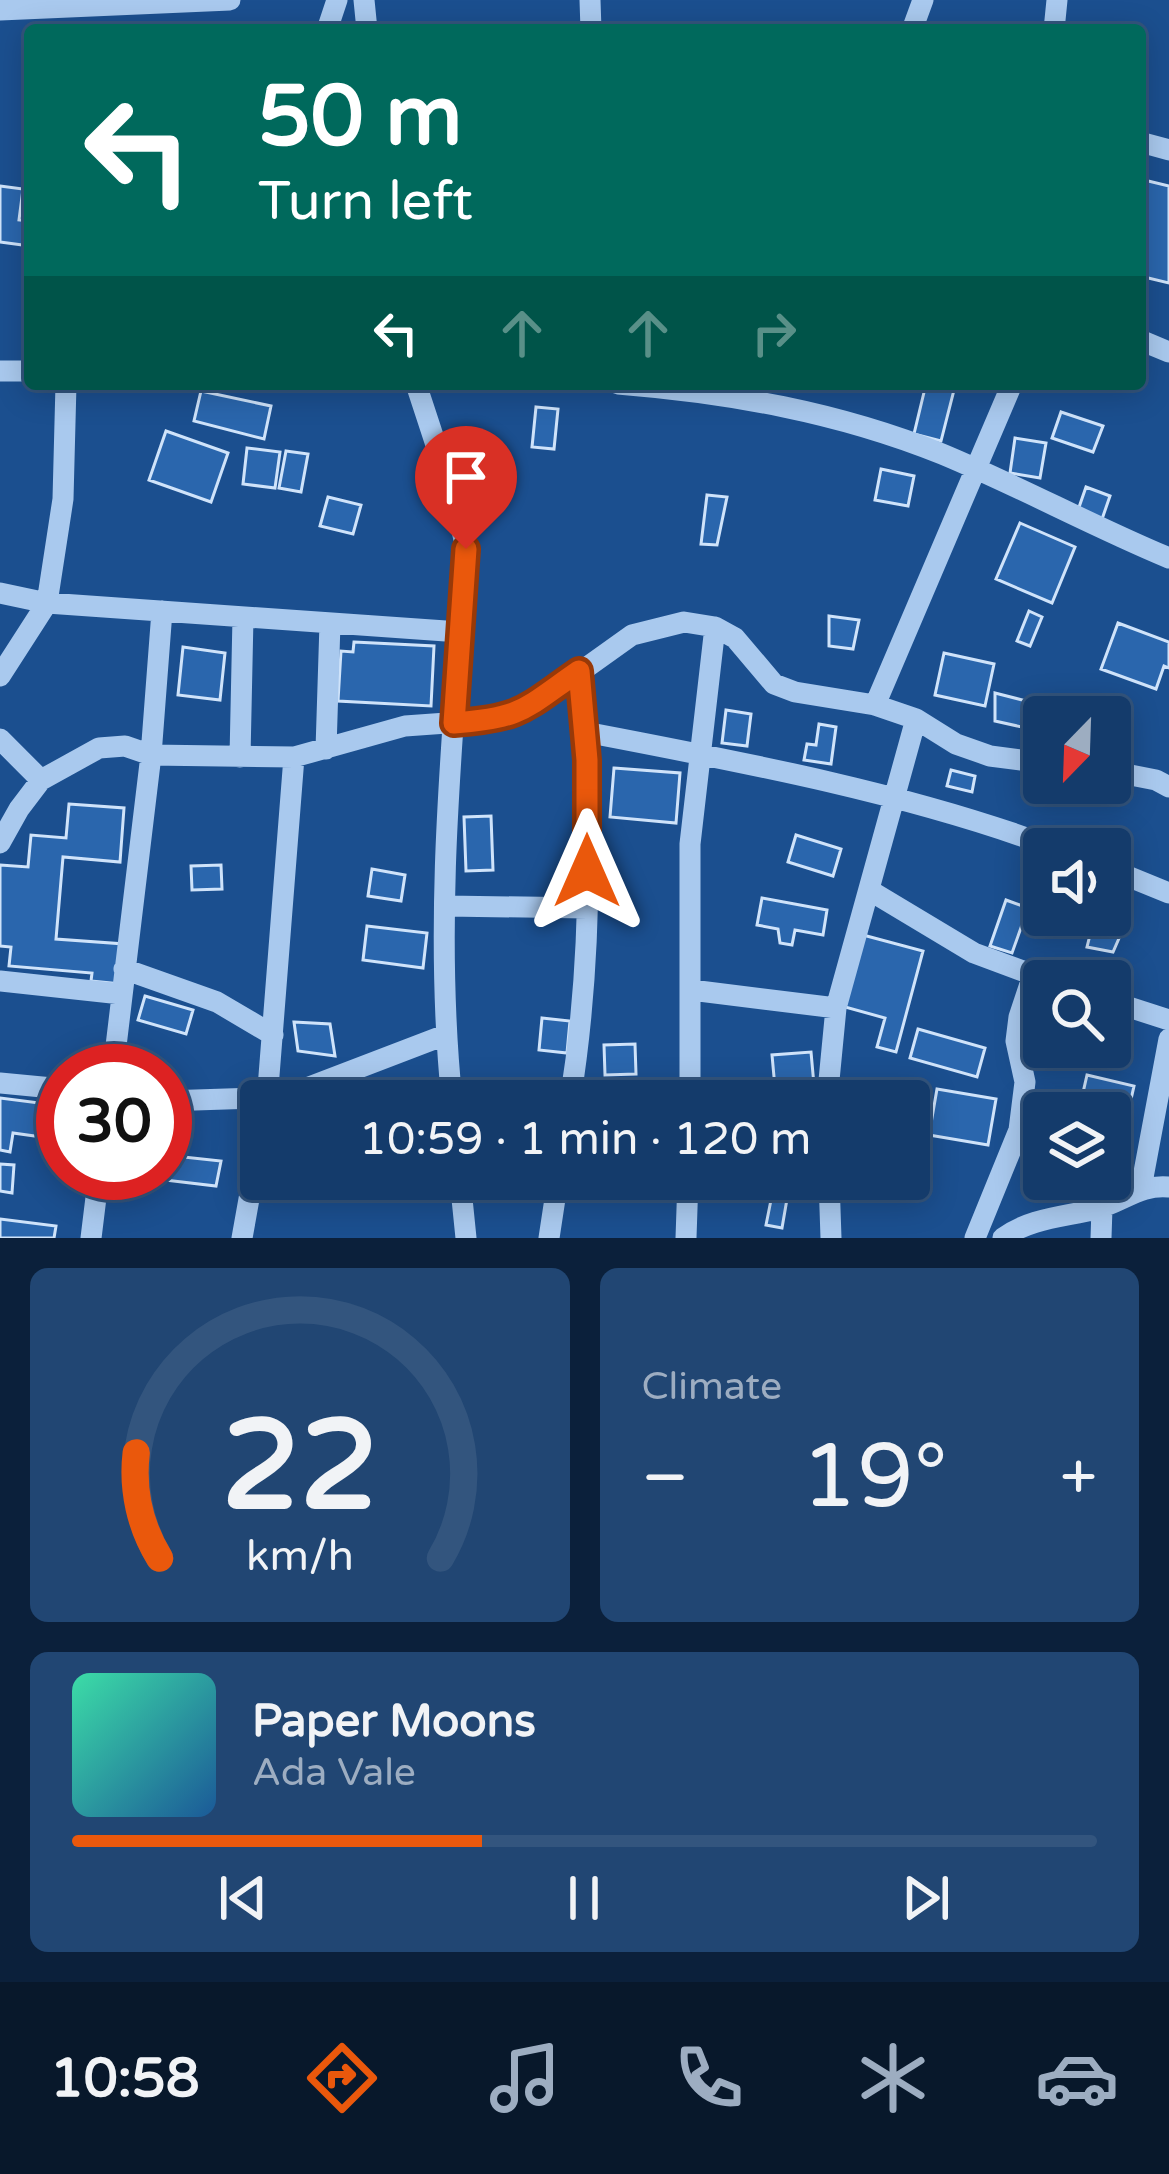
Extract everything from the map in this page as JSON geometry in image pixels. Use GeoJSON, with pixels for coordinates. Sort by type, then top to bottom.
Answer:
{"type":"FeatureCollection","features":[{"type":"Feature","properties":{"kind":"street"},"geometry":{"type":"LineString","coordinates":[[0,10],[230,0]]}},
{"type":"Feature","properties":{"kind":"street"},"geometry":{"type":"LineString","coordinates":[[0,676],[46,603],[62,499],[66,390]]}},
{"type":"Feature","properties":{"kind":"street"},"geometry":{"type":"LineString","coordinates":[[418,390],[466,549],[447,906],[445,1035],[450,1080]]}},
{"type":"Feature","properties":{"kind":"street"},"geometry":{"type":"LineString","coordinates":[[692,390],[881,432],[976,469],[1169,558]]}},
{"type":"Feature","properties":{"kind":"street"},"geometry":{"type":"LineString","coordinates":[[875,705],[1009,390]]}},
{"type":"Feature","properties":{"kind":"street"},"geometry":{"type":"LineString","coordinates":[[0,593],[46,603],[460,632]]}},
{"type":"Feature","properties":{"kind":"street"},"geometry":{"type":"LineString","coordinates":[[115,1044],[151,755],[162,611]]}},
{"type":"Feature","properties":{"kind":"street"},"geometry":{"type":"LineString","coordinates":[[240,757],[243,617]]}},
{"type":"Feature","properties":{"kind":"street"},"geometry":{"type":"LineString","coordinates":[[0,843],[41,780],[99,748],[125,746],[151,755],[294,757],[405,726],[503,719],[527,710],[632,635],[684,622],[715,627],[735,638],[774,684],[875,705],[916,719],[956,744],[990,756],[1023,760]]}},
{"type":"Feature","properties":{"kind":"street"},"geometry":{"type":"LineString","coordinates":[[326,749],[330,623]]}},
{"type":"Feature","properties":{"kind":"street"},"geometry":{"type":"LineString","coordinates":[[690,1080],[690,844],[715,627]]}},
{"type":"Feature","properties":{"kind":"street"},"geometry":{"type":"LineString","coordinates":[[573,1080],[583,1020],[587,908],[585,732],[579,671]]}},
{"type":"Feature","properties":{"kind":"street"},"geometry":{"type":"LineString","coordinates":[[829,1080],[836,1008],[916,719]]}},
{"type":"Feature","properties":{"kind":"street"},"geometry":{"type":"LineString","coordinates":[[585,732],[894,800],[1023,839]]}},
{"type":"Feature","properties":{"kind":"street"},"geometry":{"type":"LineString","coordinates":[[0,739],[41,780]]}},
{"type":"Feature","properties":{"kind":"street"},"geometry":{"type":"LineString","coordinates":[[269,1080],[294,757]]}},
{"type":"Feature","properties":{"kind":"street"},"geometry":{"type":"LineString","coordinates":[[1131,775],[1169,787]]}},
{"type":"Feature","properties":{"kind":"street"},"geometry":{"type":"LineString","coordinates":[[1131,878],[1169,893]]}},
{"type":"Feature","properties":{"kind":"street"},"geometry":{"type":"LineString","coordinates":[[868,890],[974,953],[1023,971]]}},
{"type":"Feature","properties":{"kind":"street"},"geometry":{"type":"LineString","coordinates":[[447,906],[587,908]]}},
{"type":"Feature","properties":{"kind":"street"},"geometry":{"type":"LineString","coordinates":[[124,969],[217,1002],[273,1034]]}},
{"type":"Feature","properties":{"kind":"street"},"geometry":{"type":"LineString","coordinates":[[0,981],[121,994]]}},
{"type":"Feature","properties":{"kind":"street"},"geometry":{"type":"LineString","coordinates":[[691,990],[836,1008]]}},
{"type":"Feature","properties":{"kind":"street"},"geometry":{"type":"LineString","coordinates":[[1131,1007],[1169,1020]]}},
{"type":"Feature","properties":{"kind":"street"},"geometry":{"type":"LineString","coordinates":[[975,1238],[1019,1130],[1025,1082],[1016,1041],[1023,1009]]}},
{"type":"Feature","properties":{"kind":"street"},"geometry":{"type":"LineString","coordinates":[[327,1080],[445,1035]]}},
{"type":"Feature","properties":{"kind":"street"},"geometry":{"type":"LineString","coordinates":[[1142,1188],[1169,1039]]}},
{"type":"Feature","properties":{"kind":"street"},"geometry":{"type":"LineString","coordinates":[[0,1083],[36,1086]]}},
{"type":"Feature","properties":{"kind":"street"},"geometry":{"type":"LineString","coordinates":[[192,1101],[240,1100]]}},
{"type":"Feature","properties":{"kind":"street"},"geometry":{"type":"LineString","coordinates":[[1003,1238],[1042,1220],[1102,1208],[1142,1188],[1169,1187]]}},
{"type":"Feature","properties":{"kind":"street"},"geometry":{"type":"LineString","coordinates":[[91,1238],[96,1200]]}},
{"type":"Feature","properties":{"kind":"street"},"geometry":{"type":"LineString","coordinates":[[242,1238],[249,1200]]}},
{"type":"Feature","properties":{"kind":"street"},"geometry":{"type":"LineString","coordinates":[[462,1200],[466,1238]]}},
{"type":"Feature","properties":{"kind":"street"},"geometry":{"type":"LineString","coordinates":[[549,1238],[555,1200]]}},
{"type":"Feature","properties":{"kind":"street"},"geometry":{"type":"LineString","coordinates":[[686,1238],[687,1200]]}},
{"type":"Feature","properties":{"kind":"street"},"geometry":{"type":"LineString","coordinates":[[830,1200],[831,1238]]}},
{"type":"Feature","properties":{"kind":"street"},"geometry":{"type":"LineString","coordinates":[[1101,1238],[1102,1208]]}},
{"type":"Feature","properties":{"kind":"building"},"geometry":{"type":"Polygon","coordinates":[[[1146,180],[1169,186],[1169,283],[1146,277],[1146,180]]]}},
{"type":"Feature","properties":{"kind":"building"},"geometry":{"type":"Polygon","coordinates":[[[0,186],[23,189],[19,220],[24,220],[24,245],[0,242],[0,186]]]}},
{"type":"Feature","properties":{"kind":"building"},"geometry":{"type":"Polygon","coordinates":[[[925,390],[954,390],[941,441],[914,434],[925,390]]]}},
{"type":"Feature","properties":{"kind":"building"},"geometry":{"type":"Polygon","coordinates":[[[201,391],[271,406],[264,439],[194,421],[201,391]]]}},
{"type":"Feature","properties":{"kind":"building"},"geometry":{"type":"Polygon","coordinates":[[[536,407],[558,409],[554,449],[532,447],[536,407]]]}},
{"type":"Feature","properties":{"kind":"building"},"geometry":{"type":"Polygon","coordinates":[[[1061,412],[1103,426],[1093,452],[1052,438],[1061,412]]]}},
{"type":"Feature","properties":{"kind":"building"},"geometry":{"type":"Polygon","coordinates":[[[166,431],[228,453],[211,502],[149,480],[166,431]]]}},
{"type":"Feature","properties":{"kind":"building"},"geometry":{"type":"Polygon","coordinates":[[[1015,438],[1046,443],[1040,478],[1010,473],[1015,438]]]}},
{"type":"Feature","properties":{"kind":"building"},"geometry":{"type":"Polygon","coordinates":[[[247,448],[280,452],[275,488],[243,484],[247,448]]]}},
{"type":"Feature","properties":{"kind":"building"},"geometry":{"type":"Polygon","coordinates":[[[286,451],[308,454],[301,492],[279,488],[286,451]]]}},
{"type":"Feature","properties":{"kind":"building"},"geometry":{"type":"Polygon","coordinates":[[[881,469],[914,476],[908,506],[875,500],[881,469]]]}},
{"type":"Feature","properties":{"kind":"building"},"geometry":{"type":"Polygon","coordinates":[[[1086,487],[1110,496],[1101,522],[1077,513],[1086,487]]]}},
{"type":"Feature","properties":{"kind":"building"},"geometry":{"type":"Polygon","coordinates":[[[707,495],[727,497],[717,545],[701,544],[707,495]]]}},
{"type":"Feature","properties":{"kind":"building"},"geometry":{"type":"Polygon","coordinates":[[[328,497],[361,505],[353,534],[320,526],[328,497]]]}},
{"type":"Feature","properties":{"kind":"building"},"geometry":{"type":"Polygon","coordinates":[[[1020,523],[1075,547],[1052,603],[996,579],[1020,523]]]}},
{"type":"Feature","properties":{"kind":"building"},"geometry":{"type":"Polygon","coordinates":[[[1029,611],[1042,617],[1030,646],[1017,641],[1029,611]]]}},
{"type":"Feature","properties":{"kind":"building"},"geometry":{"type":"Polygon","coordinates":[[[829,616],[859,620],[853,649],[829,646],[829,616]]]}},
{"type":"Feature","properties":{"kind":"building"},"geometry":{"type":"Polygon","coordinates":[[[1118,623],[1169,642],[1169,668],[1164,666],[1156,689],[1101,669],[1118,623]]]}},
{"type":"Feature","properties":{"kind":"building"},"geometry":{"type":"Polygon","coordinates":[[[354,642],[434,646],[431,706],[338,701],[341,651],[353,652],[354,642]]]}},
{"type":"Feature","properties":{"kind":"building"},"geometry":{"type":"Polygon","coordinates":[[[183,647],[225,653],[220,700],[178,695],[183,647]]]}},
{"type":"Feature","properties":{"kind":"building"},"geometry":{"type":"Polygon","coordinates":[[[944,653],[994,664],[985,706],[935,695],[944,653]]]}},
{"type":"Feature","properties":{"kind":"building"},"geometry":{"type":"Polygon","coordinates":[[[995,693],[1023,700],[1023,727],[995,721],[995,693]]]}},
{"type":"Feature","properties":{"kind":"building"},"geometry":{"type":"Polygon","coordinates":[[[726,710],[751,714],[747,746],[722,743],[726,710]]]}},
{"type":"Feature","properties":{"kind":"building"},"geometry":{"type":"Polygon","coordinates":[[[819,724],[836,727],[831,764],[804,760],[807,744],[816,745],[819,724]]]}},
{"type":"Feature","properties":{"kind":"building"},"geometry":{"type":"Polygon","coordinates":[[[614,768],[680,773],[676,823],[610,817],[614,768]]]}},
{"type":"Feature","properties":{"kind":"building"},"geometry":{"type":"Polygon","coordinates":[[[951,770],[975,776],[972,792],[947,786],[951,770]]]}},
{"type":"Feature","properties":{"kind":"building"},"geometry":{"type":"Polygon","coordinates":[[[69,804],[124,808],[120,862],[63,857],[56,939],[124,944],[121,984],[91,981],[92,973],[9,966],[11,947],[0,946],[0,865],[28,867],[31,835],[66,838],[69,804]]]}},
{"type":"Feature","properties":{"kind":"building"},"geometry":{"type":"Polygon","coordinates":[[[491,816],[493,870],[466,871],[464,817],[491,816]]]}},
{"type":"Feature","properties":{"kind":"building"},"geometry":{"type":"Polygon","coordinates":[[[796,835],[841,849],[833,876],[788,862],[796,835]]]}},
{"type":"Feature","properties":{"kind":"building"},"geometry":{"type":"Polygon","coordinates":[[[221,865],[222,889],[192,890],[191,866],[221,865]]]}},
{"type":"Feature","properties":{"kind":"building"},"geometry":{"type":"Polygon","coordinates":[[[372,869],[405,875],[401,901],[368,896],[372,869]]]}},
{"type":"Feature","properties":{"kind":"building"},"geometry":{"type":"Polygon","coordinates":[[[762,898],[827,910],[823,935],[795,930],[792,945],[780,943],[778,929],[757,925],[762,898]]]}},
{"type":"Feature","properties":{"kind":"building"},"geometry":{"type":"Polygon","coordinates":[[[1006,900],[1023,906],[1023,922],[1012,953],[990,946],[1006,900]]]}},
{"type":"Feature","properties":{"kind":"building"},"geometry":{"type":"Polygon","coordinates":[[[367,926],[427,933],[423,968],[363,960],[367,926]]]}},
{"type":"Feature","properties":{"kind":"building"},"geometry":{"type":"Polygon","coordinates":[[[863,935],[923,951],[896,1052],[877,1047],[885,1018],[845,1007],[863,935]]]}},
{"type":"Feature","properties":{"kind":"building"},"geometry":{"type":"Polygon","coordinates":[[[1090,936],[1120,936],[1113,952],[1087,947],[1090,936]]]}},
{"type":"Feature","properties":{"kind":"building"},"geometry":{"type":"Polygon","coordinates":[[[145,996],[193,1010],[186,1034],[138,1020],[145,996]]]}},
{"type":"Feature","properties":{"kind":"building"},"geometry":{"type":"Polygon","coordinates":[[[542,1018],[570,1021],[567,1053],[539,1050],[542,1018]]]}},
{"type":"Feature","properties":{"kind":"building"},"geometry":{"type":"Polygon","coordinates":[[[294,1022],[330,1024],[335,1056],[298,1051],[294,1022]]]}},
{"type":"Feature","properties":{"kind":"building"},"geometry":{"type":"Polygon","coordinates":[[[918,1029],[985,1048],[977,1077],[910,1058],[918,1029]]]}},
{"type":"Feature","properties":{"kind":"building"},"geometry":{"type":"Polygon","coordinates":[[[635,1044],[636,1074],[605,1075],[604,1045],[635,1044]]]}},
{"type":"Feature","properties":{"kind":"building"},"geometry":{"type":"Polygon","coordinates":[[[811,1052],[814,1080],[774,1080],[772,1055],[811,1052]]]}},
{"type":"Feature","properties":{"kind":"building"},"geometry":{"type":"Polygon","coordinates":[[[1087,1075],[1134,1086],[1131,1099],[1131,1092],[1083,1092],[1087,1075]]]}},
{"type":"Feature","properties":{"kind":"building"},"geometry":{"type":"Polygon","coordinates":[[[937,1089],[996,1099],[988,1145],[930,1135],[937,1089]]]}},
{"type":"Feature","properties":{"kind":"building"},"geometry":{"type":"Polygon","coordinates":[[[0,1098],[36,1103],[36,1136],[13,1133],[10,1152],[0,1150],[0,1098]]]}},
{"type":"Feature","properties":{"kind":"building"},"geometry":{"type":"Polygon","coordinates":[[[192,1158],[221,1161],[216,1186],[192,1183],[192,1158]]]}},
{"type":"Feature","properties":{"kind":"building"},"geometry":{"type":"Polygon","coordinates":[[[0,1164],[14,1165],[12,1193],[0,1191],[0,1164]]]}},
{"type":"Feature","properties":{"kind":"building"},"geometry":{"type":"Polygon","coordinates":[[[771,1200],[787,1200],[782,1228],[766,1225],[771,1200]]]}},
{"type":"Feature","properties":{"kind":"building"},"geometry":{"type":"Polygon","coordinates":[[[0,1219],[56,1226],[54,1238],[0,1238],[0,1219]]]}},
{"type":"Feature","properties":{"kind":"route"},"geometry":{"type":"LineString","coordinates":[[466,549],[454,723],[503,719],[527,710],[579,671],[587,760],[587,871]]}}]}
